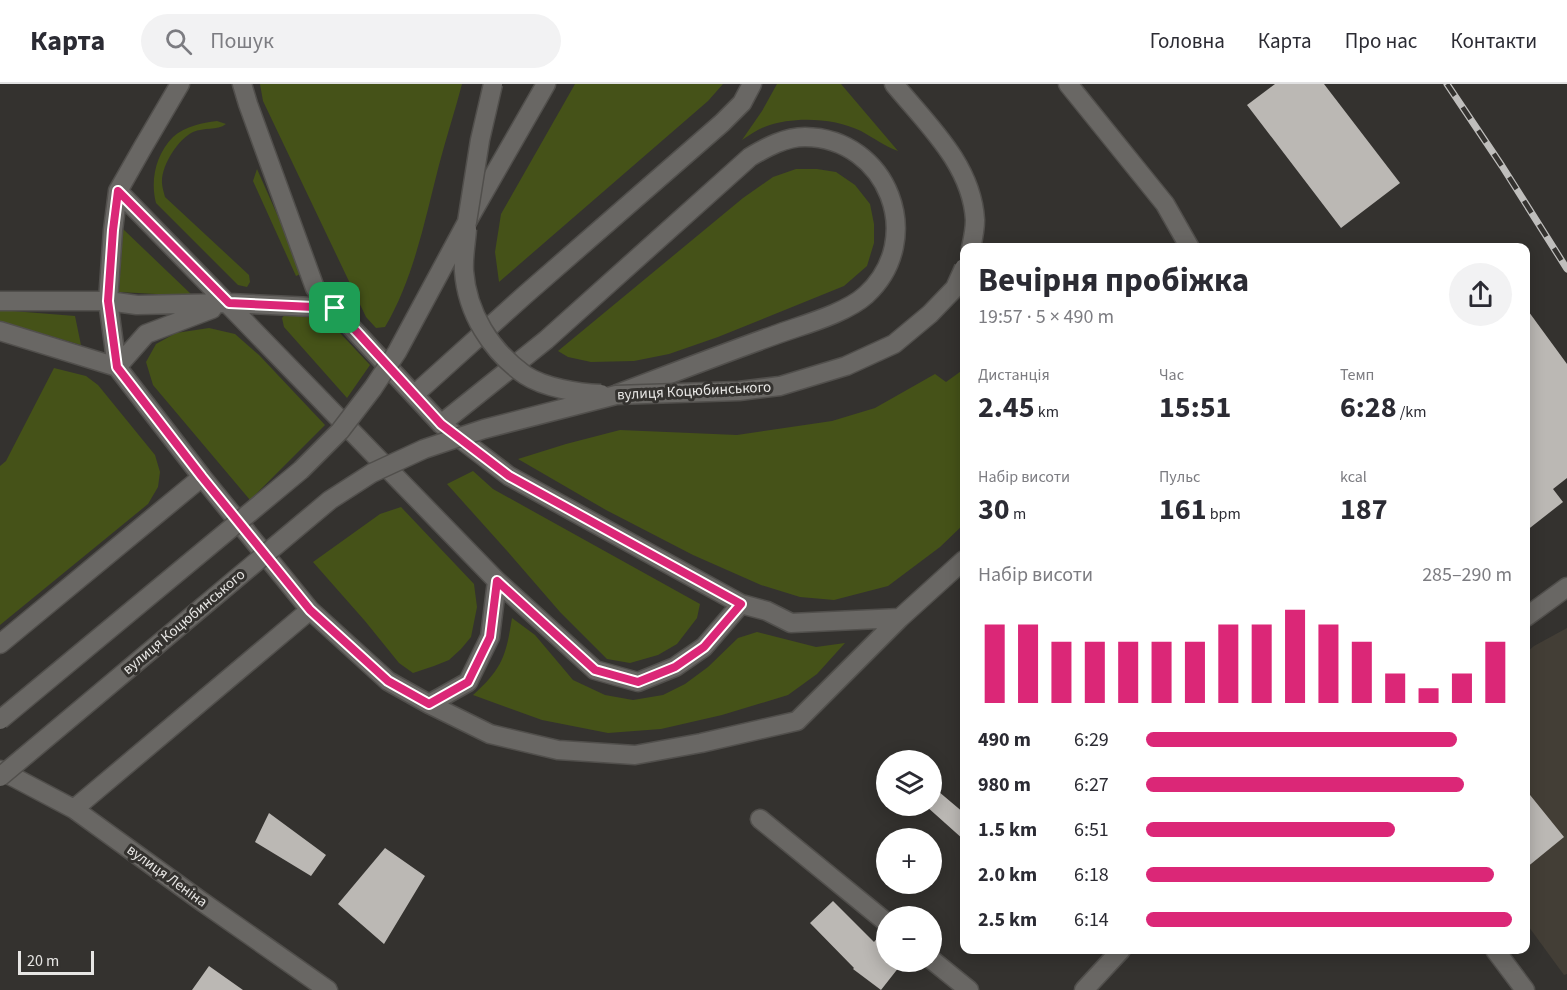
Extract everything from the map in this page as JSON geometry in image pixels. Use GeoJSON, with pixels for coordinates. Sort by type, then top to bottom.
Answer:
{"type":"FeatureCollection","features":[{"type":"Feature","properties":{"kind":"street"},"geometry":{"type":"LineString","coordinates":[[180,84],[118,191],[108,301],[117,367],[202,477],[310,610],[388,681],[490,734],[558,750],[635,755],[701,743],[797,721],[900,618],[960,564]]}},
{"type":"Feature","properties":{"kind":"street"},"geometry":{"type":"LineString","coordinates":[[242,84],[315,288],[441,424],[509,476],[741,604],[767,611],[791,623],[900,618]]}},
{"type":"Feature","properties":{"kind":"street"},"geometry":{"type":"LineString","coordinates":[[441,424],[546,340],[750,157],[775,142],[804,137],[833,141],[858,154],[879,175],[891,198],[896,225],[893,251],[883,276],[865,296],[841,311],[616,395],[556,388],[527,376],[497,351],[479,324],[469,300],[464,270],[467,222],[480,140],[493,84]]}},
{"type":"Feature","properties":{"kind":"street"},"geometry":{"type":"LineString","coordinates":[[0,720],[301,470],[340,431],[397,352],[467,222],[546,84]]}},
{"type":"Feature","properties":{"kind":"street"},"geometry":{"type":"LineString","coordinates":[[414,395],[722,123],[742,103],[752,84]]}},
{"type":"Feature","properties":{"kind":"street"},"geometry":{"type":"LineString","coordinates":[[894,84],[952,154],[969,186],[975,221],[972,243]]}},
{"type":"Feature","properties":{"kind":"street"},"geometry":{"type":"LineString","coordinates":[[1068,84],[1165,204],[1187,243]]}},
{"type":"Feature","properties":{"kind":"street"},"geometry":{"type":"LineString","coordinates":[[118,191],[497,581],[595,670],[638,682],[675,667],[704,647],[741,604]]}},
{"type":"Feature","properties":{"kind":"street","name":"вулиця Коцюбинського"},"geometry":{"type":"LineString","coordinates":[[0,777],[330,500],[372,473],[424,449],[484,429],[616,395],[739,391],[780,386],[846,366],[894,344],[930,314],[955,288],[960,277]]}},
{"type":"Feature","properties":{"kind":"street"},"geometry":{"type":"LineString","coordinates":[[0,300],[108,301],[137,304],[229,303],[335,308]]}},
{"type":"Feature","properties":{"kind":"street"},"geometry":{"type":"LineString","coordinates":[[117,367],[146,334],[229,303]]}},
{"type":"Feature","properties":{"kind":"street"},"geometry":{"type":"LineString","coordinates":[[0,331],[117,367]]}},
{"type":"Feature","properties":{"kind":"street"},"geometry":{"type":"LineString","coordinates":[[0,644],[202,477]]}},
{"type":"Feature","properties":{"kind":"street"},"geometry":{"type":"LineString","coordinates":[[429,704],[468,682],[490,637],[497,581]]}},
{"type":"Feature","properties":{"kind":"street"},"geometry":{"type":"LineString","coordinates":[[1530,613],[1567,587]]}},
{"type":"Feature","properties":{"kind":"street"},"geometry":{"type":"LineString","coordinates":[[75,809],[310,610]]}},
{"type":"Feature","properties":{"kind":"street","name":"вулиця Леніна"},"geometry":{"type":"LineString","coordinates":[[0,770],[75,809],[192,895],[328,990]]}},
{"type":"Feature","properties":{"kind":"street"},"geometry":{"type":"LineString","coordinates":[[760,819],[876,914]]}},
{"type":"Feature","properties":{"kind":"street"},"geometry":{"type":"LineString","coordinates":[[1084,990],[1117,954]]}},
{"type":"Feature","properties":{"kind":"street"},"geometry":{"type":"LineString","coordinates":[[1498,954],[1525,990]]}},
{"type":"Feature","properties":{"kind":"street"},"geometry":{"type":"LineString","coordinates":[[942,968],[969,990]]}},
{"type":"Feature","properties":{"kind":"shaded area"},"geometry":{"type":"Polygon","coordinates":[[[1567,628],[1567,974],[1564,975],[1530,928],[1530,650],[1567,628]]]}},
{"type":"Feature","properties":{"kind":"green space"},"geometry":{"type":"Polygon","coordinates":[[[260,84],[462,84],[411,268],[404,289],[385,327],[376,328],[366,317],[263,101],[260,84]]]}},
{"type":"Feature","properties":{"kind":"green space"},"geometry":{"type":"Polygon","coordinates":[[[575,84],[723,84],[708,101],[499,282],[495,252],[501,214],[575,84]]]}},
{"type":"Feature","properties":{"kind":"green space"},"geometry":{"type":"Polygon","coordinates":[[[777,84],[841,84],[898,151],[851,127],[814,120],[789,121],[767,126],[742,140],[777,84]]]}},
{"type":"Feature","properties":{"kind":"green space"},"geometry":{"type":"Polygon","coordinates":[[[217,121],[226,124],[219,128],[193,132],[176,147],[164,169],[162,186],[165,197],[249,275],[250,282],[247,287],[238,285],[156,203],[154,194],[154,176],[159,159],[173,137],[188,128],[217,121]]]}},
{"type":"Feature","properties":{"kind":"green space"},"geometry":{"type":"Polygon","coordinates":[[[257,169],[303,273],[296,276],[253,181],[257,169]]]}},
{"type":"Feature","properties":{"kind":"green space"},"geometry":{"type":"Polygon","coordinates":[[[796,169],[836,172],[855,185],[870,204],[874,224],[874,243],[867,266],[844,286],[718,337],[669,354],[634,361],[591,362],[568,357],[558,351],[743,198],[773,177],[796,169]]]}},
{"type":"Feature","properties":{"kind":"green space"},"geometry":{"type":"Polygon","coordinates":[[[123,229],[193,296],[119,292],[123,229]]]}},
{"type":"Feature","properties":{"kind":"green space"},"geometry":{"type":"Polygon","coordinates":[[[0,310],[75,316],[81,345],[0,321],[0,310]]]}},
{"type":"Feature","properties":{"kind":"green space"},"geometry":{"type":"Polygon","coordinates":[[[286,313],[315,315],[327,319],[370,365],[347,398],[284,327],[282,318],[286,313]]]}},
{"type":"Feature","properties":{"kind":"green space"},"geometry":{"type":"Polygon","coordinates":[[[209,328],[235,334],[259,355],[325,425],[250,500],[153,385],[146,362],[156,344],[176,333],[209,328]]]}},
{"type":"Feature","properties":{"kind":"green space"},"geometry":{"type":"Polygon","coordinates":[[[54,368],[86,376],[98,385],[155,455],[160,472],[158,487],[148,504],[0,625],[0,466],[6,461],[54,368]]]}},
{"type":"Feature","properties":{"kind":"green space"},"geometry":{"type":"Polygon","coordinates":[[[960,372],[960,528],[940,547],[888,586],[834,600],[800,597],[761,585],[693,555],[606,510],[518,459],[620,430],[737,435],[832,421],[875,408],[935,374],[946,382],[960,372]]]}},
{"type":"Feature","properties":{"kind":"green space"},"geometry":{"type":"Polygon","coordinates":[[[473,471],[493,489],[700,604],[697,618],[677,644],[658,655],[630,663],[607,659],[560,612],[447,484],[473,471]]]}},
{"type":"Feature","properties":{"kind":"green space"},"geometry":{"type":"Polygon","coordinates":[[[401,507],[474,584],[477,607],[471,637],[461,649],[449,660],[413,673],[399,663],[313,562],[380,514],[401,507]]]}},
{"type":"Feature","properties":{"kind":"green space"},"geometry":{"type":"Polygon","coordinates":[[[512,618],[535,635],[573,680],[605,695],[633,700],[663,695],[685,684],[708,667],[738,638],[757,632],[816,647],[845,643],[817,674],[788,695],[722,715],[661,729],[608,733],[542,720],[473,695],[491,677],[502,660],[512,618]]]}},
{"type":"Feature","properties":{"kind":"building"},"geometry":{"type":"Polygon","coordinates":[[[1275,84],[1324,84],[1400,183],[1341,228],[1247,105],[1275,84]]]}},
{"type":"Feature","properties":{"kind":"building"},"geometry":{"type":"Polygon","coordinates":[[[1530,313],[1567,364],[1567,478],[1553,489],[1563,502],[1530,528],[1530,313]]]}},
{"type":"Feature","properties":{"kind":"building"},"geometry":{"type":"Polygon","coordinates":[[[942,794],[960,810],[960,836],[937,816],[942,816],[942,794]]]}},
{"type":"Feature","properties":{"kind":"building"},"geometry":{"type":"Polygon","coordinates":[[[1530,795],[1564,837],[1530,865],[1530,795]]]}},
{"type":"Feature","properties":{"kind":"building"},"geometry":{"type":"Polygon","coordinates":[[[269,813],[326,855],[311,876],[255,842],[269,813]]]}},
{"type":"Feature","properties":{"kind":"building"},"geometry":{"type":"Polygon","coordinates":[[[385,848],[425,876],[384,944],[338,904],[385,848]]]}},
{"type":"Feature","properties":{"kind":"building"},"geometry":{"type":"Polygon","coordinates":[[[833,901],[874,942],[876,940],[876,972],[895,972],[881,990],[853,969],[810,923],[833,901]]]}},
{"type":"Feature","properties":{"kind":"building"},"geometry":{"type":"Polygon","coordinates":[[[209,966],[243,990],[192,990],[209,966]]]}},
{"type":"Feature","properties":{"kind":"railway"},"geometry":{"type":"LineString","coordinates":[[1447,84],[1567,269]]}},
{"type":"Feature","properties":{"kind":"route"},"geometry":{"type":"LineString","coordinates":[[118,191],[229,303],[335,308],[441,424],[509,476],[741,604],[704,647],[675,667],[638,682],[595,670],[497,581],[490,637],[468,682],[429,704],[388,681],[310,610],[202,477],[117,367],[108,301],[118,191]]}}]}
